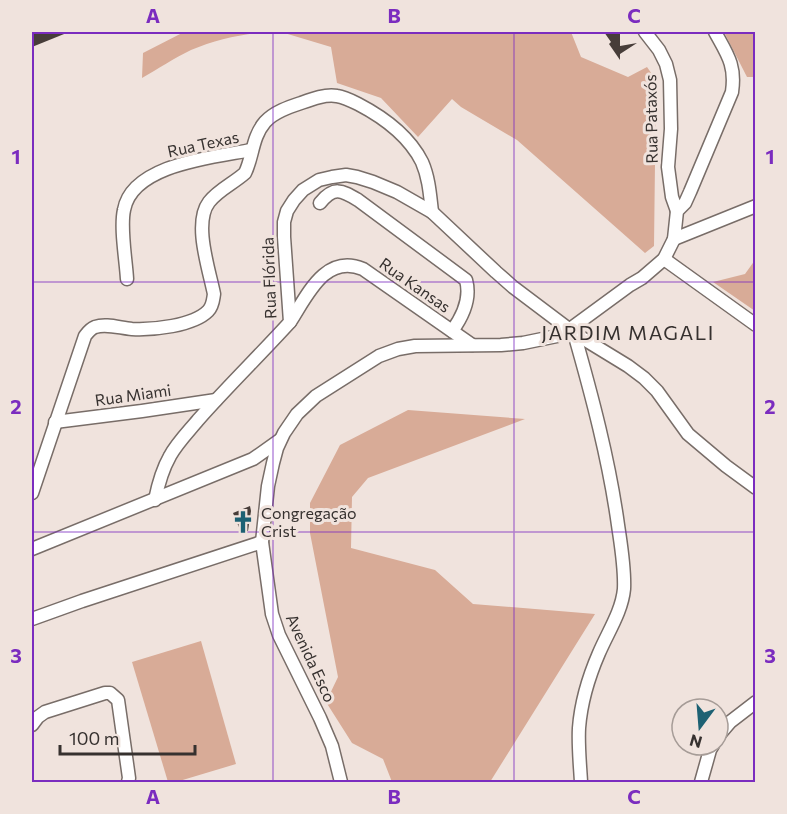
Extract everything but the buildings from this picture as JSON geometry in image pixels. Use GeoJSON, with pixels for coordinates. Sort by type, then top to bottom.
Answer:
{"type":"FeatureCollection","features":[{"type":"Feature","properties":{"kind":"street","name":"Rua Pataxós"},"geometry":{"type":"LineString","coordinates":[[645,32],[659,50],[670,80],[671,129],[668,167],[672,196],[677,211]]}},
{"type":"Feature","properties":{"kind":"street"},"geometry":{"type":"LineString","coordinates":[[32,549],[254,459],[281,439],[297,414],[316,396],[379,356],[415,346],[501,345],[534,341],[572,331],[664,259],[674,239],[677,211],[685,203],[732,92],[734,78],[732,65],[715,32]]}},
{"type":"Feature","properties":{"kind":"street","name":"Rua Texas"},"geometry":{"type":"LineString","coordinates":[[127,279],[123,212],[135,189],[147,178],[165,169],[251,150],[265,122],[273,116],[309,100],[330,95],[340,96],[375,113],[397,130],[410,144],[422,162],[428,182],[432,212]]}},
{"type":"Feature","properties":{"kind":"street"},"geometry":{"type":"LineString","coordinates":[[32,493],[89,330],[101,326],[133,329],[163,328],[189,322],[209,310],[214,294],[204,248],[201,225],[203,213],[209,201],[246,173],[251,150]]}},
{"type":"Feature","properties":{"kind":"street","name":"Rua Flórida"},"geometry":{"type":"LineString","coordinates":[[155,500],[163,471],[179,442],[290,322],[284,237],[287,211],[303,190],[319,180],[346,175],[397,192],[432,212],[496,272],[572,331],[644,378],[657,391],[688,434],[756,488]]}},
{"type":"Feature","properties":{"kind":"street"},"geometry":{"type":"LineString","coordinates":[[320,203],[328,193],[344,192],[466,279],[468,288],[465,309],[452,331]]}},
{"type":"Feature","properties":{"kind":"street"},"geometry":{"type":"LineString","coordinates":[[674,239],[756,206]]}},
{"type":"Feature","properties":{"kind":"street"},"geometry":{"type":"LineString","coordinates":[[664,259],[756,325]]}},
{"type":"Feature","properties":{"kind":"street","name":"Rua Kansas"},"geometry":{"type":"LineString","coordinates":[[290,322],[323,275],[348,264],[363,269],[472,345]]}},
{"type":"Feature","properties":{"kind":"street"},"geometry":{"type":"LineString","coordinates":[[572,331],[594,405],[615,502],[624,588],[622,600],[588,682],[582,708],[579,728],[581,783]]}},
{"type":"Feature","properties":{"kind":"street","name":"Rua Miami"},"geometry":{"type":"LineString","coordinates":[[55,422],[216,400]]}},
{"type":"Feature","properties":{"kind":"street","name":"Avenida Esco"},"geometry":{"type":"LineString","coordinates":[[281,439],[268,486],[262,542],[272,614],[279,635],[332,746],[341,783]]}},
{"type":"Feature","properties":{"kind":"street"},"geometry":{"type":"LineString","coordinates":[[254,459],[273,463]]}},
{"type":"Feature","properties":{"kind":"street"},"geometry":{"type":"LineString","coordinates":[[32,619],[262,542]]}},
{"type":"Feature","properties":{"kind":"street"},"geometry":{"type":"LineString","coordinates":[[32,725],[45,712],[105,693],[114,696],[118,700],[128,783]]}},
{"type":"Feature","properties":{"kind":"street"},"geometry":{"type":"LineString","coordinates":[[730,722],[756,702]]}},
{"type":"Feature","properties":{"kind":"street"},"geometry":{"type":"LineString","coordinates":[[701,783],[708,757]]}},
{"type":"Feature","properties":{"kind":"shaded area"},"geometry":{"type":"Polygon","coordinates":[[[184,32],[273,32],[231,37],[201,46],[178,56],[142,78],[143,53],[184,32]]]}},
{"type":"Feature","properties":{"kind":"shaded area"},"geometry":{"type":"Polygon","coordinates":[[[281,32],[571,32],[581,57],[628,77],[647,67],[656,80],[654,246],[645,253],[517,140],[461,107],[452,99],[418,137],[381,98],[337,83],[331,47],[281,32]]]}},
{"type":"Feature","properties":{"kind":"shaded area"},"geometry":{"type":"Polygon","coordinates":[[[724,32],[755,32],[755,77],[747,77],[724,32]]]}},
{"type":"Feature","properties":{"kind":"shaded area"},"geometry":{"type":"Polygon","coordinates":[[[755,260],[755,311],[713,282],[745,274],[755,260]]]}},
{"type":"Feature","properties":{"kind":"shaded area"},"geometry":{"type":"Polygon","coordinates":[[[408,410],[525,419],[368,478],[352,497],[351,548],[435,570],[473,604],[595,614],[490,782],[392,782],[383,759],[352,743],[326,702],[338,677],[310,533],[310,503],[340,445],[408,410]]]}},
{"type":"Feature","properties":{"kind":"shaded area"},"geometry":{"type":"Polygon","coordinates":[[[201,641],[236,764],[176,782],[168,782],[132,662],[201,641]]]}},
{"type":"Feature","properties":{"kind":"place","name":"Congregação Crist"},"geometry":{"type":"Point","coordinates":[243,522]}},
{"type":"Feature","properties":{"kind":"district","name":"JARDIM MAGALI"},"geometry":{"type":"Point","coordinates":[628,333]}}]}
